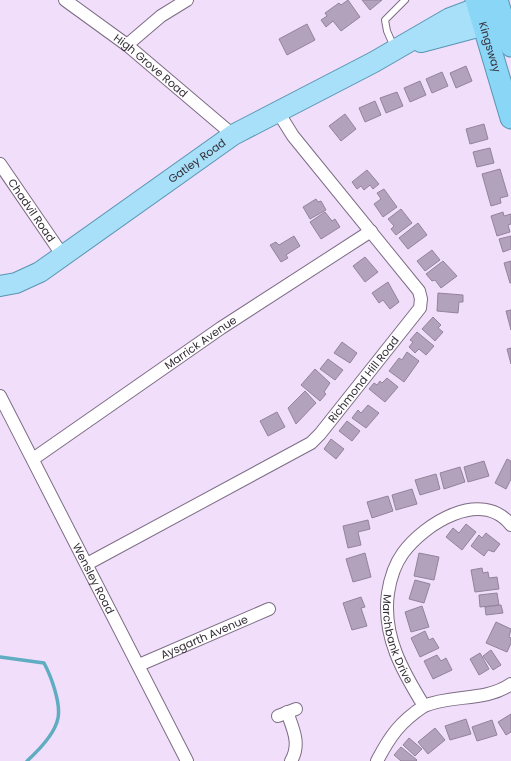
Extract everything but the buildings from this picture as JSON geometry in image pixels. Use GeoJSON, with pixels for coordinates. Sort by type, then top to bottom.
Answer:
{"type":"FeatureCollection","features":[{"type":"Feature","properties":{"kind":"highway","name":"Kingsway"},"geometry":{"type":"LineString","coordinates":[[493,9],[511,46]]}},
{"type":"Feature","properties":{"kind":"highway","name":"Kingsway"},"geometry":{"type":"LineString","coordinates":[[493,9],[511,118]]}},
{"type":"Feature","properties":{"kind":"main road","name":"Gatley Road"},"geometry":{"type":"LineString","coordinates":[[0,286],[16,283],[34,276],[233,135],[398,48],[493,9]]}},
{"type":"Feature","properties":{"kind":"street","name":"High Grove Road"},"geometry":{"type":"LineString","coordinates":[[65,0],[127,45],[233,135]]}},
{"type":"Feature","properties":{"kind":"street"},"geometry":{"type":"LineString","coordinates":[[127,45],[161,16],[187,0]]}},
{"type":"Feature","properties":{"kind":"street","name":"Richmond Hill Road"},"geometry":{"type":"LineString","coordinates":[[87,564],[304,447],[320,434],[417,313],[421,304],[419,291],[372,231],[293,136],[278,112]]}},
{"type":"Feature","properties":{"kind":"street","name":"Chadvil Road"},"geometry":{"type":"LineString","coordinates":[[1,165],[63,256]]}},
{"type":"Feature","properties":{"kind":"street","name":"Marrick Avenue"},"geometry":{"type":"LineString","coordinates":[[33,460],[221,328],[372,231]]}},
{"type":"Feature","properties":{"kind":"street","name":"Wensley Road"},"geometry":{"type":"LineString","coordinates":[[0,396],[187,761]]}},
{"type":"Feature","properties":{"kind":"street","name":"Marchbank Drive"},"geometry":{"type":"LineString","coordinates":[[424,706],[401,669],[392,639],[388,594],[397,564],[402,554],[421,534],[459,512],[472,509],[488,511],[500,516],[511,525]]}},
{"type":"Feature","properties":{"kind":"street","name":"Aysgarth Avenue"},"geometry":{"type":"LineString","coordinates":[[139,665],[269,610]]}},
{"type":"Feature","properties":{"kind":"street"},"geometry":{"type":"LineString","coordinates":[[377,761],[395,730],[412,714],[424,706],[448,699],[487,695],[511,684]]}},
{"type":"Feature","properties":{"kind":"street"},"geometry":{"type":"LineString","coordinates":[[287,712],[297,744],[291,761]]}},
{"type":"Feature","properties":{"kind":"lane"},"geometry":{"type":"LineString","coordinates":[[398,48],[387,31],[385,20],[405,0]]}},
{"type":"Feature","properties":{"kind":"waterway"},"geometry":{"type":"LineString","coordinates":[[0,657],[44,663],[55,690],[59,712],[54,730],[27,761]]}}]}
